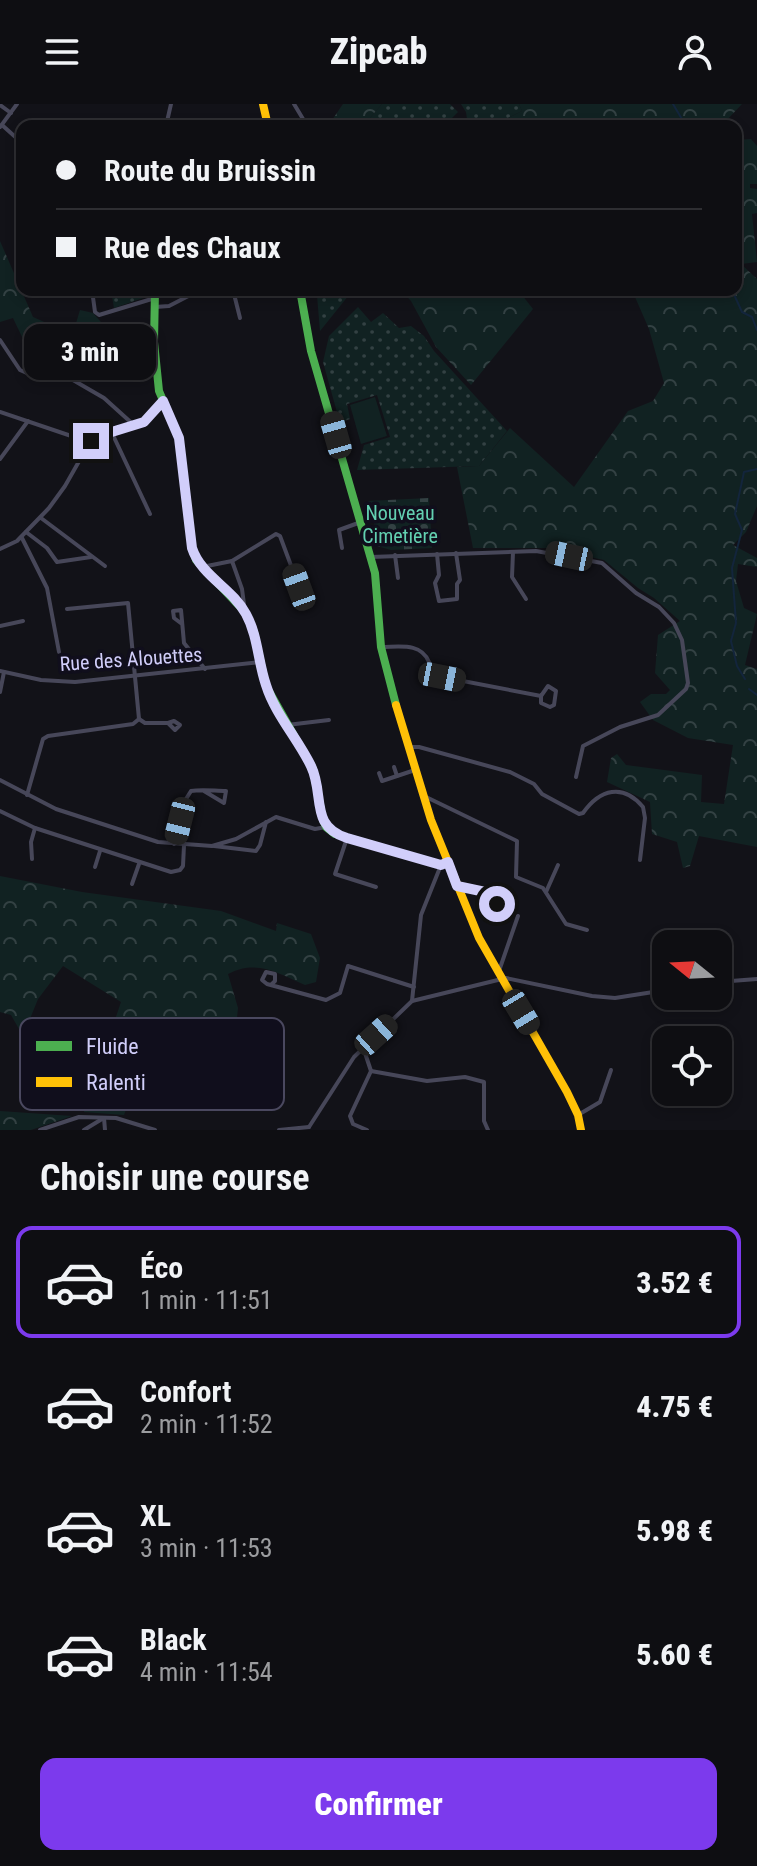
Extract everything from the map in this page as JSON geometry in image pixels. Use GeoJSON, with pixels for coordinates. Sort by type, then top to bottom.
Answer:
{"type":"FeatureCollection","features":[{"type":"Feature","properties":{"kind":"street"},"geometry":{"type":"LineString","coordinates":[[1,126],[17,104]]}},
{"type":"Feature","properties":{"kind":"street"},"geometry":{"type":"LineString","coordinates":[[0,105],[11,113]]}},
{"type":"Feature","properties":{"kind":"street"},"geometry":{"type":"LineString","coordinates":[[93,296],[95,312],[99,315],[155,298],[169,306],[188,296]]}},
{"type":"Feature","properties":{"kind":"street"},"geometry":{"type":"LineString","coordinates":[[234,296],[240,318]]}},
{"type":"Feature","properties":{"kind":"street"},"geometry":{"type":"LineString","coordinates":[[301,296],[311,351],[371,557],[378,589],[381,647],[445,864],[499,976],[578,1115],[581,1130]]}},
{"type":"Feature","properties":{"kind":"street"},"geometry":{"type":"LineString","coordinates":[[155,298],[154,342],[163,401],[179,438],[192,548],[196,560],[245,612]]}},
{"type":"Feature","properties":{"kind":"street"},"geometry":{"type":"LineString","coordinates":[[0,340],[20,370],[29,374],[66,376],[104,398],[135,426]]}},
{"type":"Feature","properties":{"kind":"street"},"geometry":{"type":"LineString","coordinates":[[0,549],[24,535],[41,518],[65,486],[90,442],[144,422],[163,401]]}},
{"type":"Feature","properties":{"kind":"street"},"geometry":{"type":"LineString","coordinates":[[0,412],[90,442]]}},
{"type":"Feature","properties":{"kind":"street"},"geometry":{"type":"LineString","coordinates":[[0,458],[28,421]]}},
{"type":"Feature","properties":{"kind":"street"},"geometry":{"type":"LineString","coordinates":[[112,432],[150,514]]}},
{"type":"Feature","properties":{"kind":"street"},"geometry":{"type":"LineString","coordinates":[[41,518],[105,566]]}},
{"type":"Feature","properties":{"kind":"street"},"geometry":{"type":"LineString","coordinates":[[342,548],[339,530],[361,522]]}},
{"type":"Feature","properties":{"kind":"street"},"geometry":{"type":"LineString","coordinates":[[202,567],[232,561],[276,534],[280,536],[285,549],[300,597]]}},
{"type":"Feature","properties":{"kind":"street"},"geometry":{"type":"LineString","coordinates":[[24,535],[47,548],[57,562],[92,556]]}},
{"type":"Feature","properties":{"kind":"street"},"geometry":{"type":"LineString","coordinates":[[24,535],[47,588],[59,652]]}},
{"type":"Feature","properties":{"kind":"street"},"geometry":{"type":"LineString","coordinates":[[371,557],[547,551],[602,563],[636,593],[659,607],[674,623],[682,640],[686,689],[658,715],[620,727],[583,746],[576,777]]}},
{"type":"Feature","properties":{"kind":"street"},"geometry":{"type":"LineString","coordinates":[[513,552],[512,577],[526,599]]}},
{"type":"Feature","properties":{"kind":"street"},"geometry":{"type":"LineString","coordinates":[[437,554],[439,575],[435,583],[439,601],[457,599],[460,580],[456,553]]}},
{"type":"Feature","properties":{"kind":"street"},"geometry":{"type":"LineString","coordinates":[[395,555],[398,578]]}},
{"type":"Feature","properties":{"kind":"street"},"geometry":{"type":"LineString","coordinates":[[232,561],[270,695],[313,769],[326,827],[347,838],[445,864]]}},
{"type":"Feature","properties":{"kind":"street"},"geometry":{"type":"LineString","coordinates":[[67,609],[128,603],[139,719]]}},
{"type":"Feature","properties":{"kind":"street"},"geometry":{"type":"LineString","coordinates":[[0,626],[23,621]]}},
{"type":"Feature","properties":{"kind":"street"},"geometry":{"type":"LineString","coordinates":[[182,624],[184,643],[205,669]]}},
{"type":"Feature","properties":{"kind":"street"},"geometry":{"type":"LineString","coordinates":[[381,647],[415,647],[442,677],[541,696]]}},
{"type":"Feature","properties":{"kind":"street","name":"Rue des Alouettes"},"geometry":{"type":"LineString","coordinates":[[0,692],[2,671],[41,680],[75,682],[260,662]]}},
{"type":"Feature","properties":{"kind":"street"},"geometry":{"type":"LineString","coordinates":[[548,686],[556,691],[554,705],[550,707],[541,703],[541,696],[548,686]]}},
{"type":"Feature","properties":{"kind":"street"},"geometry":{"type":"LineString","coordinates":[[139,719],[145,723],[168,723]]}},
{"type":"Feature","properties":{"kind":"street"},"geometry":{"type":"LineString","coordinates":[[27,795],[43,739],[133,724],[139,719]]}},
{"type":"Feature","properties":{"kind":"street"},"geometry":{"type":"LineString","coordinates":[[287,725],[329,720]]}},
{"type":"Feature","properties":{"kind":"street"},"geometry":{"type":"LineString","coordinates":[[408,747],[419,747],[510,772],[579,814],[590,802],[612,791],[623,791],[643,807],[645,818],[640,860]]}},
{"type":"Feature","properties":{"kind":"street"},"geometry":{"type":"LineString","coordinates":[[394,767],[397,776]]}},
{"type":"Feature","properties":{"kind":"street"},"geometry":{"type":"LineString","coordinates":[[379,773],[382,781],[415,770]]}},
{"type":"Feature","properties":{"kind":"street"},"geometry":{"type":"LineString","coordinates":[[0,780],[83,818],[158,842],[252,852],[259,849],[266,822]]}},
{"type":"Feature","properties":{"kind":"street"},"geometry":{"type":"LineString","coordinates":[[174,844],[189,793],[194,790],[226,791],[224,803],[204,791]]}},
{"type":"Feature","properties":{"kind":"street"},"geometry":{"type":"LineString","coordinates":[[424,796],[517,841],[516,877],[543,888],[566,924],[587,930]]}},
{"type":"Feature","properties":{"kind":"street"},"geometry":{"type":"LineString","coordinates":[[0,811],[35,828],[175,872],[183,866],[184,845]]}},
{"type":"Feature","properties":{"kind":"street"},"geometry":{"type":"LineString","coordinates":[[212,846],[236,839],[276,817],[315,829],[326,827]]}},
{"type":"Feature","properties":{"kind":"street"},"geometry":{"type":"LineString","coordinates":[[32,859],[31,842],[35,828]]}},
{"type":"Feature","properties":{"kind":"street"},"geometry":{"type":"LineString","coordinates":[[347,838],[335,874],[376,887]]}},
{"type":"Feature","properties":{"kind":"street"},"geometry":{"type":"LineString","coordinates":[[236,839],[239,850]]}},
{"type":"Feature","properties":{"kind":"street"},"geometry":{"type":"LineString","coordinates":[[95,867],[101,850]]}},
{"type":"Feature","properties":{"kind":"street"},"geometry":{"type":"LineString","coordinates":[[132,884],[140,863]]}},
{"type":"Feature","properties":{"kind":"street"},"geometry":{"type":"LineString","coordinates":[[412,1001],[421,915],[445,864]]}},
{"type":"Feature","properties":{"kind":"street"},"geometry":{"type":"LineString","coordinates":[[546,892],[558,865]]}},
{"type":"Feature","properties":{"kind":"street"},"geometry":{"type":"LineString","coordinates":[[457,886],[490,893],[502,920]]}},
{"type":"Feature","properties":{"kind":"street"},"geometry":{"type":"LineString","coordinates":[[499,976],[518,916]]}},
{"type":"Feature","properties":{"kind":"street"},"geometry":{"type":"LineString","coordinates":[[272,984],[326,1000],[340,993],[348,966],[414,987]]}},
{"type":"Feature","properties":{"kind":"street"},"geometry":{"type":"LineString","coordinates":[[279,1130],[310,1129],[341,1075],[363,1047],[412,1001],[499,976],[615,998],[652,992]]}},
{"type":"Feature","properties":{"kind":"street"},"geometry":{"type":"LineString","coordinates":[[732,981],[757,979]]}},
{"type":"Feature","properties":{"kind":"street"},"geometry":{"type":"LineString","coordinates":[[363,1047],[371,1071],[350,1116],[353,1124],[367,1130]]}},
{"type":"Feature","properties":{"kind":"street"},"geometry":{"type":"LineString","coordinates":[[578,1115],[600,1102],[611,1070]]}},
{"type":"Feature","properties":{"kind":"street"},"geometry":{"type":"LineString","coordinates":[[371,1071],[427,1081],[465,1077],[484,1082],[484,1121],[488,1130]]}},
{"type":"Feature","properties":{"kind":"street"},"geometry":{"type":"LineString","coordinates":[[40,1130],[79,1117],[132,1121],[155,1130]]}},
{"type":"Feature","properties":{"kind":"street"},"geometry":{"type":"LineString","coordinates":[[84,1130],[104,1118]]}},
{"type":"Feature","properties":{"kind":"street"},"geometry":{"type":"LineString","coordinates":[[104,1118],[105,1130]]}},
{"type":"Feature","properties":{"kind":"green space"},"geometry":{"type":"Polygon","coordinates":[[[343,104],[382,104],[368,120],[332,120],[343,104]]]}},
{"type":"Feature","properties":{"kind":"green space"},"geometry":{"type":"Polygon","coordinates":[[[382,104],[450,104],[458,112],[450,120],[368,120],[382,104]]]}},
{"type":"Feature","properties":{"kind":"green space"},"geometry":{"type":"Polygon","coordinates":[[[461,104],[519,104],[522,111],[504,120],[467,120],[461,104]]]}},
{"type":"Feature","properties":{"kind":"green space"},"geometry":{"type":"Polygon","coordinates":[[[519,104],[742,104],[727,120],[504,120],[522,111],[519,104]]]}},
{"type":"Feature","properties":{"kind":"green space"},"geometry":{"type":"Polygon","coordinates":[[[751,139],[757,146],[757,184],[750,184],[750,188],[757,189],[757,213],[752,214],[757,262],[742,264],[742,140],[751,139]]]}},
{"type":"Feature","properties":{"kind":"green space"},"geometry":{"type":"Polygon","coordinates":[[[0,241],[16,278],[16,296],[24,296],[33,317],[60,329],[74,330],[80,310],[93,313],[114,337],[99,336],[93,352],[62,339],[41,352],[24,341],[13,318],[0,322],[0,241]]]}},
{"type":"Feature","properties":{"kind":"green space"},"geometry":{"type":"Polygon","coordinates":[[[742,265],[757,279],[757,506],[746,532],[733,545],[757,558],[757,567],[738,564],[736,581],[744,608],[757,614],[745,665],[757,669],[757,847],[699,836],[690,866],[683,868],[677,842],[652,834],[650,802],[607,782],[611,758],[617,754],[626,765],[702,775],[701,802],[724,804],[733,745],[688,738],[653,720],[640,702],[651,694],[666,694],[670,690],[655,673],[658,635],[680,621],[604,560],[549,548],[473,548],[457,467],[479,466],[510,428],[574,487],[628,411],[653,401],[664,383],[649,329],[635,296],[742,296],[742,265]]]}},
{"type":"Feature","properties":{"kind":"green space"},"geometry":{"type":"Polygon","coordinates":[[[112,296],[149,296],[114,308],[112,296]]]}},
{"type":"Feature","properties":{"kind":"green space"},"geometry":{"type":"Polygon","coordinates":[[[317,296],[348,296],[320,331],[317,296]]]}},
{"type":"Feature","properties":{"kind":"green space"},"geometry":{"type":"Polygon","coordinates":[[[406,296],[523,296],[533,309],[471,385],[436,347],[406,296]]]}},
{"type":"Feature","properties":{"kind":"green space"},"geometry":{"type":"Polygon","coordinates":[[[358,307],[371,322],[383,313],[399,328],[411,326],[424,336],[507,431],[479,466],[357,470],[364,445],[390,437],[377,395],[347,404],[350,419],[340,423],[323,362],[329,336],[358,307]]]}},
{"type":"Feature","properties":{"kind":"green space"},"geometry":{"type":"Polygon","coordinates":[[[375,397],[387,436],[361,444],[350,405],[375,397]]]}},
{"type":"Feature","properties":{"kind":"green space","name":"Nouveau Cimetière"},"geometry":{"type":"Polygon","coordinates":[[[429,498],[432,548],[391,550],[377,546],[374,535],[375,507],[371,507],[368,501],[429,498]]]}},
{"type":"Feature","properties":{"kind":"green space"},"geometry":{"type":"Polygon","coordinates":[[[0,876],[82,892],[221,911],[276,931],[277,923],[311,934],[320,958],[316,982],[305,985],[267,969],[248,968],[228,974],[238,1008],[237,1018],[116,1018],[121,1002],[63,966],[38,999],[30,1018],[20,1018],[20,1031],[11,1015],[0,1012],[0,876]]]}},
{"type":"Feature","properties":{"kind":"green space"},"geometry":{"type":"Polygon","coordinates":[[[85,1110],[126,1110],[124,1115],[85,1110]]]}},
{"type":"Feature","properties":{"kind":"green space"},"geometry":{"type":"Polygon","coordinates":[[[0,1111],[72,1116],[31,1130],[0,1130],[0,1111]]]}},
{"type":"Feature","properties":{"kind":"waterway"},"geometry":{"type":"LineString","coordinates":[[673,104],[682,120]]}},
{"type":"Feature","properties":{"kind":"waterway"},"geometry":{"type":"LineString","coordinates":[[735,296],[742,312],[752,317],[757,330]]}},
{"type":"Feature","properties":{"kind":"waterway"},"geometry":{"type":"LineString","coordinates":[[745,679],[737,666],[731,641],[736,623],[732,568],[742,530],[735,514],[744,472],[757,469]]}},
{"type":"Feature","properties":{"kind":"waterway"},"geometry":{"type":"LineString","coordinates":[[749,689],[757,695]]}},
{"type":"Feature","properties":{"kind":"traffic: fast"},"geometry":{"type":"LineString","coordinates":[[155,296],[154,342],[159,391],[179,438],[192,548],[196,560],[245,612],[254,632],[266,686],[313,769],[326,827],[335,834],[441,865],[448,862]]}},
{"type":"Feature","properties":{"kind":"traffic: fast"},"geometry":{"type":"LineString","coordinates":[[301,296],[311,351],[375,573],[381,647],[396,705]]}},
{"type":"Feature","properties":{"kind":"traffic: slow"},"geometry":{"type":"LineString","coordinates":[[263,104],[267,120]]}},
{"type":"Feature","properties":{"kind":"traffic: slow"},"geometry":{"type":"LineString","coordinates":[[396,705],[431,820],[479,938],[567,1092],[581,1130]]}},
{"type":"Feature","properties":{"kind":"route"},"geometry":{"type":"LineString","coordinates":[[91,441],[144,422],[163,401],[179,438],[196,560],[238,603],[250,622],[266,686],[313,769],[326,827],[347,838],[441,865],[448,862],[457,886],[490,893],[497,904]]}}]}
